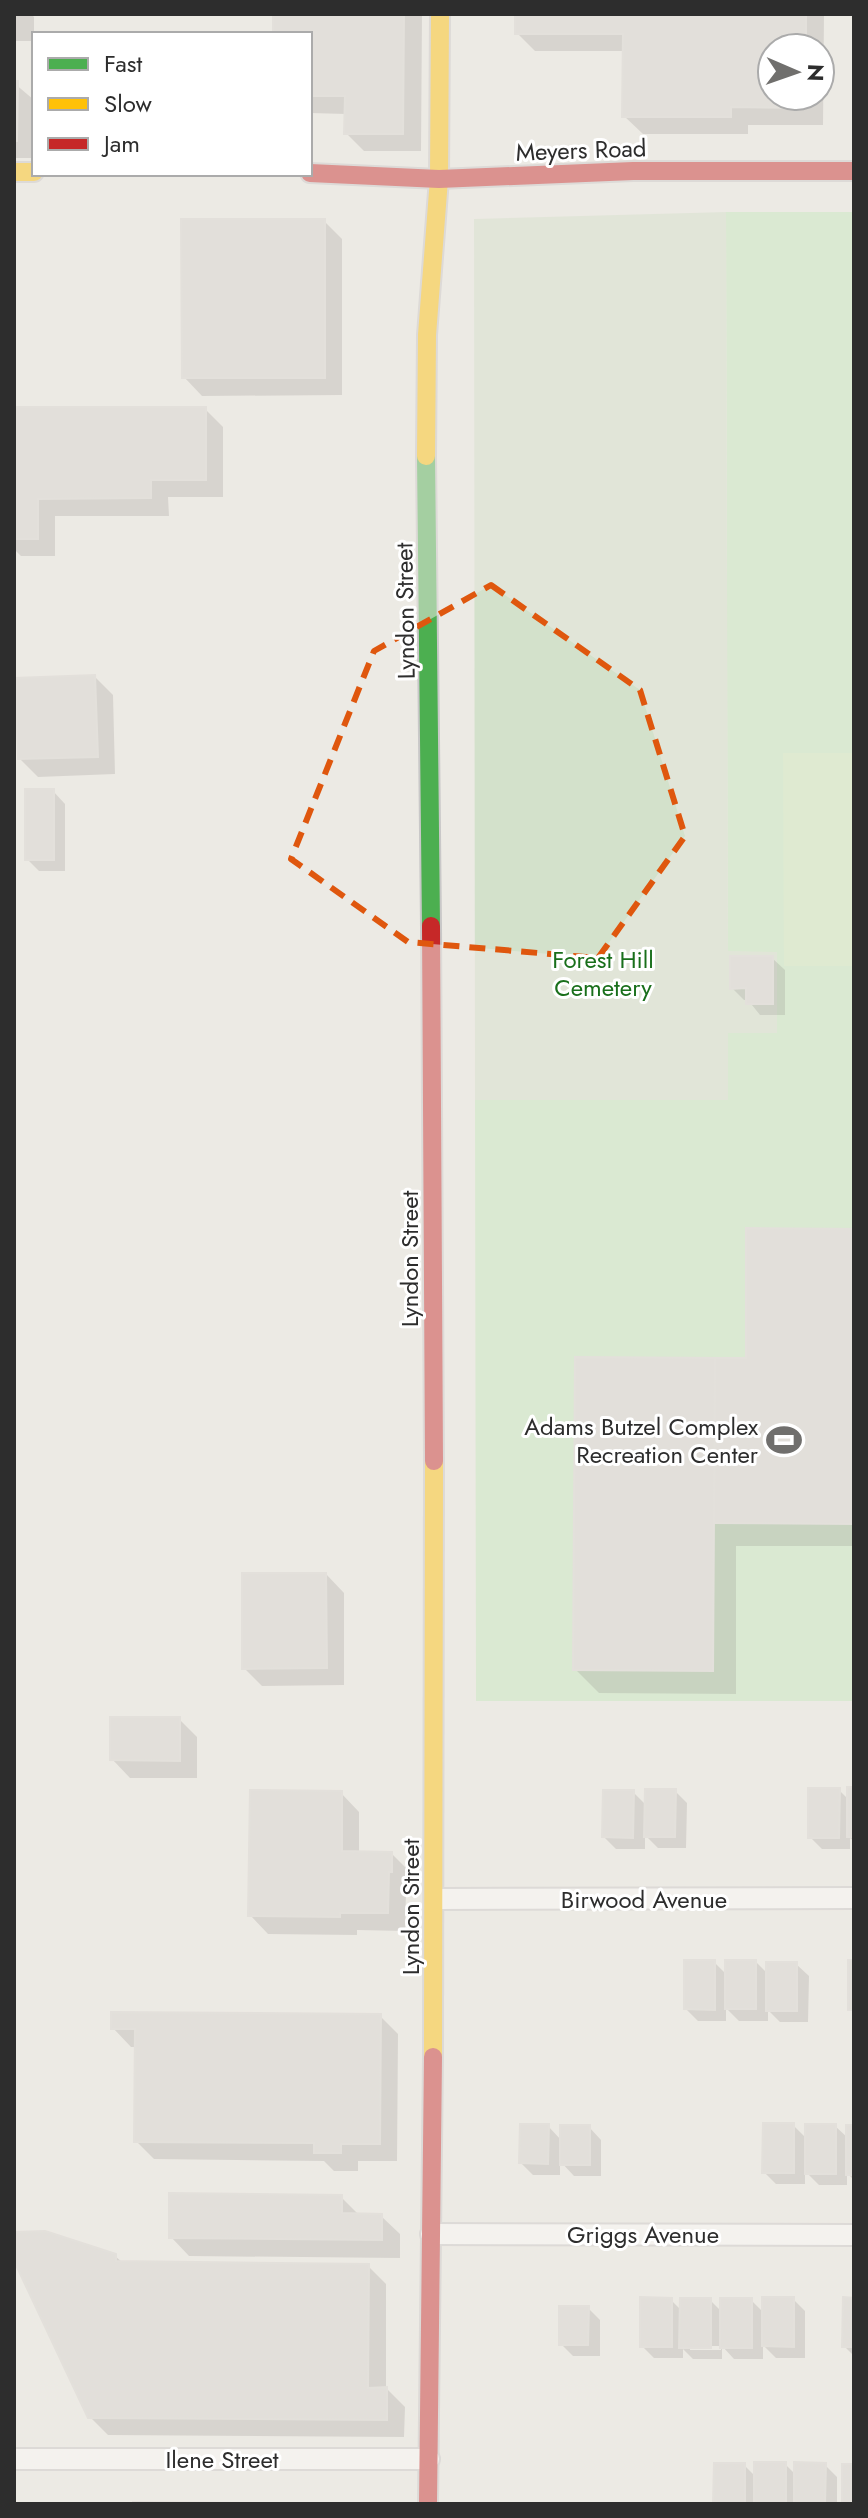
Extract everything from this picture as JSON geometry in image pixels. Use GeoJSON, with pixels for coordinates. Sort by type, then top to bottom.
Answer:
{"type":"FeatureCollection","features":[{"type":"Feature","properties":{"kind":"street","name":"Lyndon Street"},"geometry":{"type":"LineString","coordinates":[[428,2504],[435,1899],[434,1026],[426,423],[427,335],[439,179],[440,14]]}},
{"type":"Feature","properties":{"kind":"street","name":"Meyers Road"},"geometry":{"type":"LineString","coordinates":[[312,173],[439,179],[633,171],[854,171]]}},
{"type":"Feature","properties":{"kind":"street","name":"Birwood Avenue"},"geometry":{"type":"LineString","coordinates":[[435,1899],[854,1898]]}},
{"type":"Feature","properties":{"kind":"street","name":"Griggs Avenue"},"geometry":{"type":"LineString","coordinates":[[431,2234],[854,2235]]}},
{"type":"Feature","properties":{"kind":"street","name":"Ilene Street"},"geometry":{"type":"LineString","coordinates":[[14,2459],[429,2459]]}},
{"type":"Feature","properties":{"kind":"highlighted area"},"geometry":{"type":"Polygon","coordinates":[[[491,585],[640,690],[685,836],[598,958],[408,942],[291,859],[374,651],[491,585]]]}},
{"type":"Feature","properties":{"kind":"green space"},"geometry":{"type":"Polygon","coordinates":[[[726,212],[854,212],[854,1701],[476,1701],[475,1100],[728,1099],[726,212]]]}},
{"type":"Feature","properties":{"kind":"green space","name":"Forest Hill Cemetery"},"geometry":{"type":"Polygon","coordinates":[[[726,212],[728,951],[777,952],[777,1033],[728,1033],[728,1100],[475,1100],[474,219],[726,212]]]}},
{"type":"Feature","properties":{"kind":"green space"},"geometry":{"type":"Polygon","coordinates":[[[783,753],[854,753],[854,966],[784,966],[783,753]]]}},
{"type":"Feature","properties":{"kind":"building"},"geometry":{"type":"Polygon","coordinates":[[[273,14],[404,14],[403,134],[344,134],[345,96],[312,96],[312,32],[273,32],[273,14]]]}},
{"type":"Feature","properties":{"kind":"building"},"geometry":{"type":"Polygon","coordinates":[[[515,14],[806,14],[806,32],[756,32],[756,107],[731,107],[731,117],[622,117],[623,34],[515,34],[515,14]]]}},
{"type":"Feature","properties":{"kind":"building"},"geometry":{"type":"Polygon","coordinates":[[[14,81],[18,81],[17,141],[14,141],[14,81]]]}},
{"type":"Feature","properties":{"kind":"building"},"geometry":{"type":"Polygon","coordinates":[[[181,219],[325,219],[325,378],[182,378],[181,219]]]}},
{"type":"Feature","properties":{"kind":"building"},"geometry":{"type":"Polygon","coordinates":[[[14,407],[206,407],[206,480],[151,480],[151,498],[38,499],[38,539],[14,539],[14,407]]]}},
{"type":"Feature","properties":{"kind":"building"},"geometry":{"type":"Polygon","coordinates":[[[95,675],[98,757],[18,759],[15,678],[95,675]]]}},
{"type":"Feature","properties":{"kind":"building"},"geometry":{"type":"Polygon","coordinates":[[[25,789],[54,789],[54,860],[25,860],[25,789]]]}},
{"type":"Feature","properties":{"kind":"building"},"geometry":{"type":"Polygon","coordinates":[[[730,956],[773,956],[773,1004],[746,1004],[746,988],[730,989],[730,956]]]}},
{"type":"Feature","properties":{"kind":"building","name":"Adams Butzel Complex Recreation Center"},"geometry":{"type":"Polygon","coordinates":[[[746,1228],[854,1229],[854,1524],[714,1523],[715,1358],[746,1358],[746,1228]]]}},
{"type":"Feature","properties":{"kind":"building"},"geometry":{"type":"Polygon","coordinates":[[[575,1357],[715,1358],[713,1671],[573,1670],[575,1357]]]}},
{"type":"Feature","properties":{"kind":"building"},"geometry":{"type":"Polygon","coordinates":[[[242,1573],[326,1573],[327,1668],[242,1669],[242,1573]]]}},
{"type":"Feature","properties":{"kind":"building"},"geometry":{"type":"Polygon","coordinates":[[[110,1717],[180,1717],[180,1761],[110,1760],[110,1717]]]}},
{"type":"Feature","properties":{"kind":"building"},"geometry":{"type":"Polygon","coordinates":[[[847,1787],[854,1787],[854,1837],[847,1837],[847,1787]]]}},
{"type":"Feature","properties":{"kind":"building"},"geometry":{"type":"Polygon","coordinates":[[[808,1788],[840,1788],[839,1838],[808,1838],[808,1788]]]}},
{"type":"Feature","properties":{"kind":"building"},"geometry":{"type":"Polygon","coordinates":[[[645,1789],[676,1789],[675,1837],[644,1837],[645,1789]]]}},
{"type":"Feature","properties":{"kind":"building"},"geometry":{"type":"Polygon","coordinates":[[[250,1790],[342,1791],[342,1851],[392,1852],[388,1913],[340,1913],[340,1917],[248,1916],[250,1790]]]}},
{"type":"Feature","properties":{"kind":"building"},"geometry":{"type":"Polygon","coordinates":[[[603,1790],[634,1790],[633,1838],[602,1837],[603,1790]]]}},
{"type":"Feature","properties":{"kind":"building"},"geometry":{"type":"Polygon","coordinates":[[[684,1960],[715,1960],[715,2010],[684,2009],[684,1960]]]}},
{"type":"Feature","properties":{"kind":"building"},"geometry":{"type":"Polygon","coordinates":[[[725,1960],[756,1960],[756,2009],[725,2009],[725,1960]]]}},
{"type":"Feature","properties":{"kind":"building"},"geometry":{"type":"Polygon","coordinates":[[[848,1960],[854,1960],[854,2010],[848,2010],[848,1960]]]}},
{"type":"Feature","properties":{"kind":"building"},"geometry":{"type":"Polygon","coordinates":[[[766,1962],[797,1962],[797,2011],[766,2011],[766,1962]]]}},
{"type":"Feature","properties":{"kind":"building"},"geometry":{"type":"Polygon","coordinates":[[[111,2012],[381,2014],[380,2144],[341,2144],[341,2153],[314,2153],[314,2143],[134,2142],[135,2029],[111,2029],[111,2012]]]}},
{"type":"Feature","properties":{"kind":"building"},"geometry":{"type":"Polygon","coordinates":[[[763,2123],[794,2123],[794,2173],[762,2173],[763,2123]]]}},
{"type":"Feature","properties":{"kind":"building"},"geometry":{"type":"Polygon","coordinates":[[[520,2124],[549,2124],[548,2164],[519,2163],[520,2124]]]}},
{"type":"Feature","properties":{"kind":"building"},"geometry":{"type":"Polygon","coordinates":[[[805,2124],[836,2124],[836,2174],[805,2174],[805,2124]]]}},
{"type":"Feature","properties":{"kind":"building"},"geometry":{"type":"Polygon","coordinates":[[[560,2125],[590,2125],[590,2165],[560,2165],[560,2125]]]}},
{"type":"Feature","properties":{"kind":"building"},"geometry":{"type":"Polygon","coordinates":[[[846,2125],[854,2125],[854,2175],[846,2175],[846,2125]]]}},
{"type":"Feature","properties":{"kind":"building"},"geometry":{"type":"Polygon","coordinates":[[[169,2193],[342,2195],[342,2213],[382,2214],[382,2240],[169,2238],[169,2193]]]}},
{"type":"Feature","properties":{"kind":"building"},"geometry":{"type":"Polygon","coordinates":[[[45,2231],[116,2254],[116,2261],[369,2264],[368,2388],[387,2387],[387,2420],[88,2418],[15,2263],[15,2232],[45,2231]]]}},
{"type":"Feature","properties":{"kind":"building"},"geometry":{"type":"Polygon","coordinates":[[[640,2297],[672,2298],[672,2347],[640,2347],[640,2297]]]}},
{"type":"Feature","properties":{"kind":"building"},"geometry":{"type":"Polygon","coordinates":[[[762,2297],[794,2297],[794,2347],[762,2346],[762,2297]]]}},
{"type":"Feature","properties":{"kind":"building"},"geometry":{"type":"Polygon","coordinates":[[[843,2297],[854,2298],[854,2347],[842,2347],[843,2297]]]}},
{"type":"Feature","properties":{"kind":"building"},"geometry":{"type":"Polygon","coordinates":[[[680,2298],[711,2298],[711,2348],[679,2348],[680,2298]]]}},
{"type":"Feature","properties":{"kind":"building"},"geometry":{"type":"Polygon","coordinates":[[[720,2298],[752,2298],[752,2348],[720,2348],[720,2298]]]}},
{"type":"Feature","properties":{"kind":"building"},"geometry":{"type":"Polygon","coordinates":[[[559,2306],[589,2306],[588,2345],[559,2345],[559,2306]]]}},
{"type":"Feature","properties":{"kind":"building"},"geometry":{"type":"Polygon","coordinates":[[[754,2462],[786,2462],[786,2504],[754,2504],[754,2462]]]}},
{"type":"Feature","properties":{"kind":"building"},"geometry":{"type":"Polygon","coordinates":[[[794,2462],[826,2463],[825,2504],[794,2504],[794,2462]]]}},
{"type":"Feature","properties":{"kind":"building"},"geometry":{"type":"Polygon","coordinates":[[[714,2463],[745,2463],[745,2504],[713,2504],[714,2463]]]}},
{"type":"Feature","properties":{"kind":"building"},"geometry":{"type":"Polygon","coordinates":[[[842,2464],[854,2464],[854,2504],[842,2504],[842,2464]]]}},
{"type":"Feature","properties":{"kind":"building"},"geometry":{"type":"Polygon","coordinates":[[[253,2503],[253,2504],[133,2504],[253,2503]]]}},
{"type":"Feature","properties":{"kind":"building"},"geometry":{"type":"Polygon","coordinates":[[[253,2503],[393,2503],[393,2504],[253,2503]]]}},
{"type":"Feature","properties":{"kind":"traffic: fast"},"geometry":{"type":"LineString","coordinates":[[426,456],[431,926]]}},
{"type":"Feature","properties":{"kind":"traffic: slow"},"geometry":{"type":"LineString","coordinates":[[426,456],[427,335],[439,179],[440,14]]}},
{"type":"Feature","properties":{"kind":"traffic: slow"},"geometry":{"type":"LineString","coordinates":[[14,172],[32,172]]}},
{"type":"Feature","properties":{"kind":"traffic: slow"},"geometry":{"type":"LineString","coordinates":[[433,2057],[434,1461]]}},
{"type":"Feature","properties":{"kind":"traffic: jam"},"geometry":{"type":"LineString","coordinates":[[312,173],[439,179],[633,171],[854,171]]}},
{"type":"Feature","properties":{"kind":"traffic: jam"},"geometry":{"type":"LineString","coordinates":[[431,926],[434,1461]]}},
{"type":"Feature","properties":{"kind":"traffic: jam"},"geometry":{"type":"LineString","coordinates":[[428,2504],[433,2057]]}},
{"type":"Feature","properties":{"kind":"place","name":"Adams Butzel Complex Recreation Center"},"geometry":{"type":"Point","coordinates":[784,1440]}}]}
